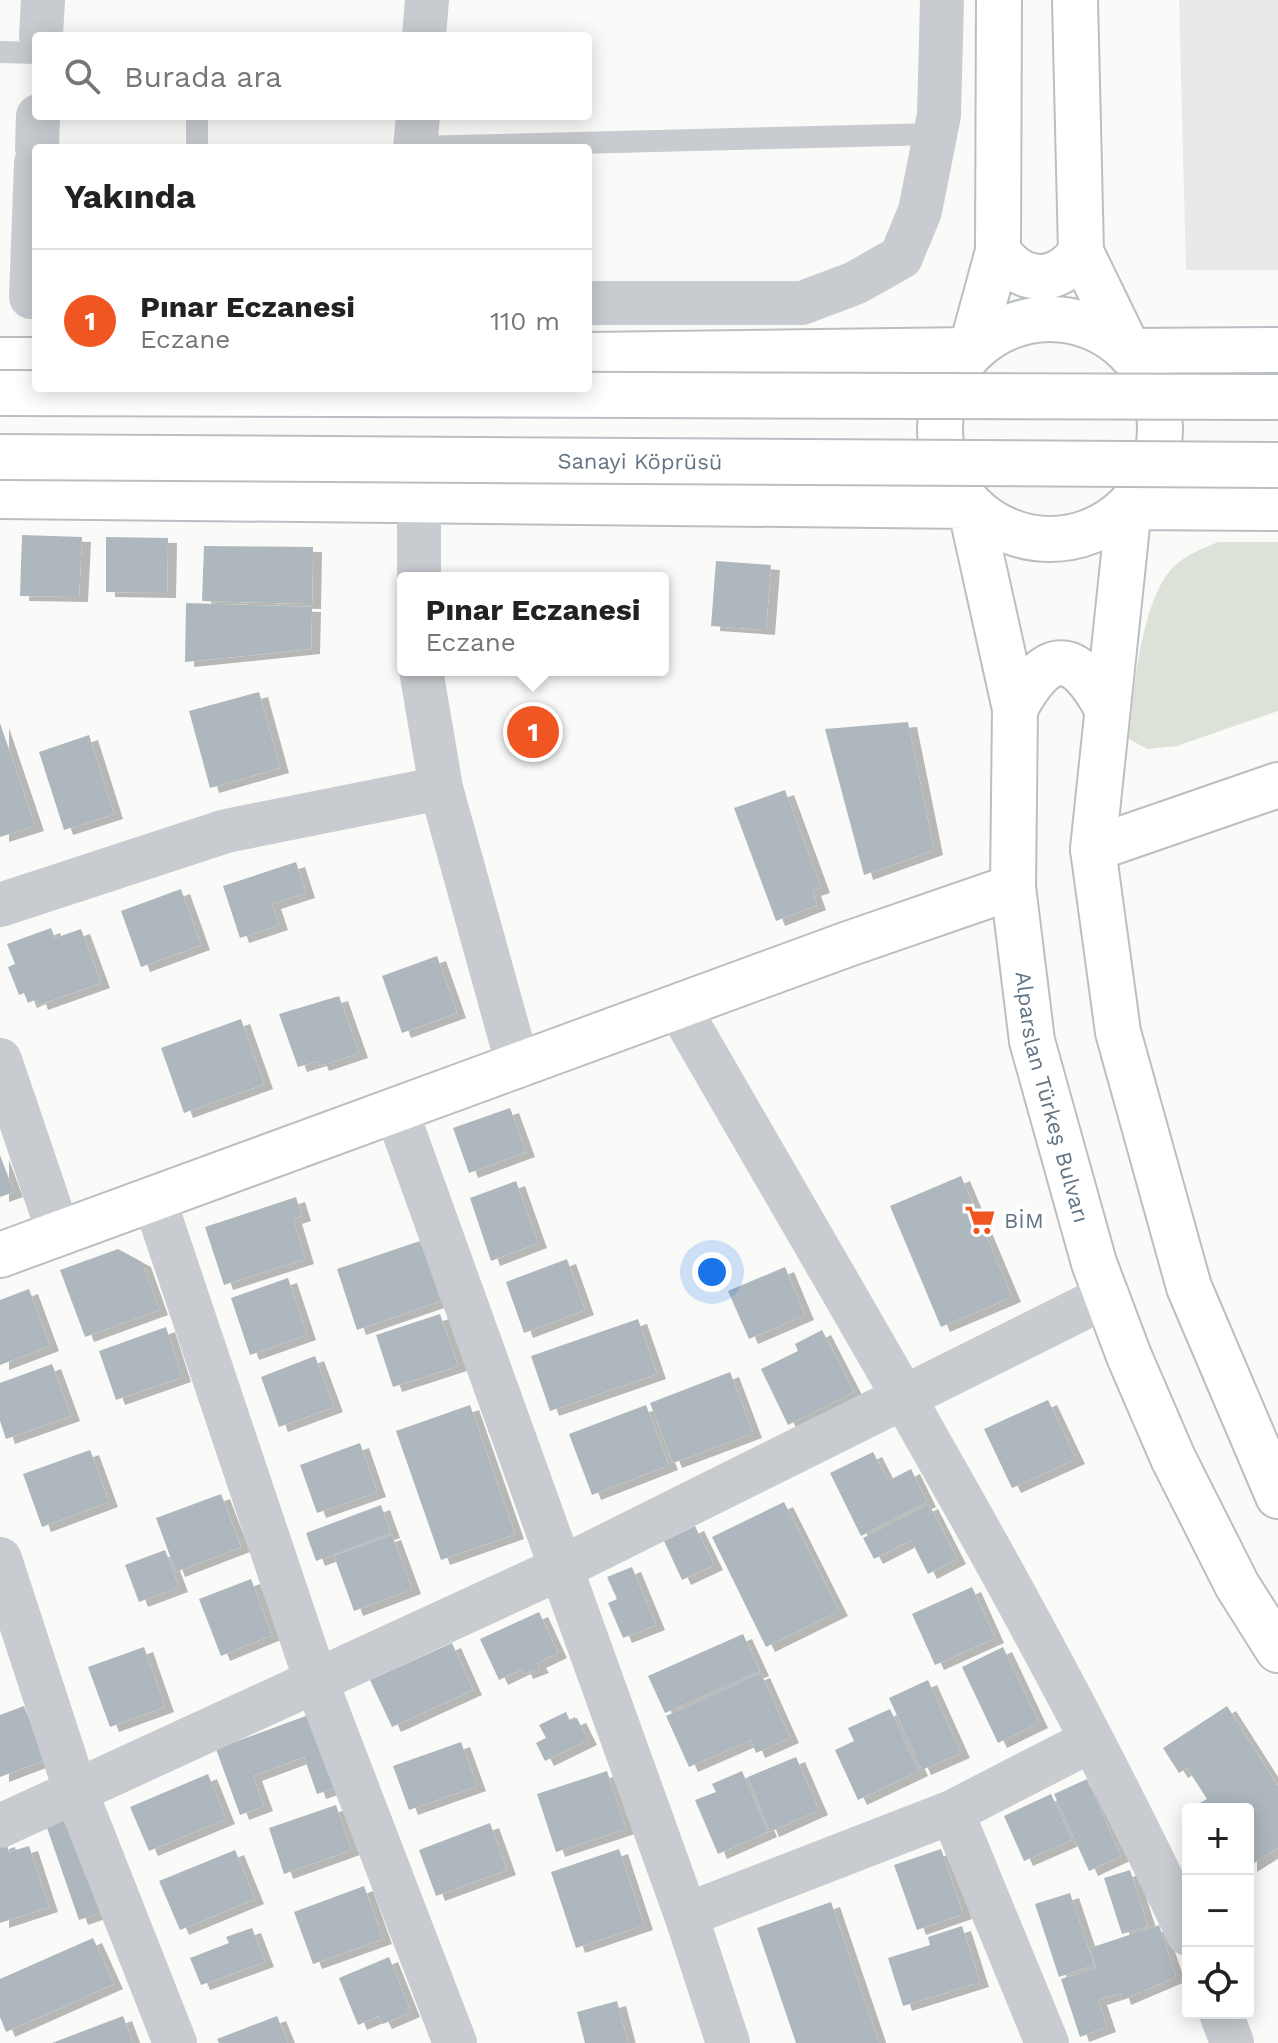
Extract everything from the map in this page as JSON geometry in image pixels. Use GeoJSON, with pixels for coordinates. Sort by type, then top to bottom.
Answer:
{"type":"FeatureCollection","features":[{"type":"Feature","properties":{"kind":"main road"},"geometry":{"type":"LineString","coordinates":[[971,350],[998,251],[999,0]]}},
{"type":"Feature","properties":{"kind":"main road"},"geometry":{"type":"LineString","coordinates":[[1075,0],[1081,252],[1129,351],[1149,379],[1160,412],[1160,446],[1149,479],[1129,507],[1100,528],[1067,538],[1032,538],[998,527],[970,506],[946,467],[939,445],[939,411],[950,379],[971,350],[999,330],[1033,319],[1068,319],[1101,330],[1129,351],[1278,350]]}},
{"type":"Feature","properties":{"kind":"main road"},"geometry":{"type":"LineString","coordinates":[[998,251],[1018,273],[1043,279],[1066,270],[1081,252]]}},
{"type":"Feature","properties":{"kind":"main road"},"geometry":{"type":"LineString","coordinates":[[592,355],[971,350]]}},
{"type":"Feature","properties":{"kind":"main road"},"geometry":{"type":"LineString","coordinates":[[0,360],[32,360]]}},
{"type":"Feature","properties":{"kind":"main road"},"geometry":{"type":"LineString","coordinates":[[0,393],[1278,397]]}},
{"type":"Feature","properties":{"kind":"main road","name":"Sanayi Köprüsü"},"geometry":{"type":"LineString","coordinates":[[0,457],[1278,465]]}},
{"type":"Feature","properties":{"kind":"main road"},"geometry":{"type":"LineString","coordinates":[[0,496],[970,506]]}},
{"type":"Feature","properties":{"kind":"main road","name":"Alparslan Türkeş Bulvarı"},"geometry":{"type":"LineString","coordinates":[[970,506],[1015,709],[1013,887],[1032,1041],[1094,1263],[1107,1296],[1173,1458],[1237,1585],[1278,1650]]}},
{"type":"Feature","properties":{"kind":"main road"},"geometry":{"type":"LineString","coordinates":[[1129,507],[1278,508]]}},
{"type":"Feature","properties":{"kind":"main road"},"geometry":{"type":"LineString","coordinates":[[1129,507],[1093,849],[1118,1032],[1189,1287],[1278,1496]]}},
{"type":"Feature","properties":{"kind":"main road"},"geometry":{"type":"LineString","coordinates":[[1015,709],[1030,679],[1042,669],[1060,662],[1077,666],[1093,682],[1107,709]]}},
{"type":"Feature","properties":{"kind":"main road"},"geometry":{"type":"LineString","coordinates":[[1093,849],[1278,785]]}},
{"type":"Feature","properties":{"kind":"main road"},"geometry":{"type":"LineString","coordinates":[[0,1255],[678,1006],[1013,887]]}},
{"type":"Feature","properties":{"kind":"street"},"geometry":{"type":"LineString","coordinates":[[41,32],[43,0]]}},
{"type":"Feature","properties":{"kind":"street"},"geometry":{"type":"LineString","coordinates":[[424,32],[427,0]]}},
{"type":"Feature","properties":{"kind":"street"},"geometry":{"type":"LineString","coordinates":[[592,303],[802,303],[855,283],[901,257],[920,211],[936,134],[942,0]]}},
{"type":"Feature","properties":{"kind":"street"},"geometry":{"type":"LineString","coordinates":[[37,144],[38,120]]}},
{"type":"Feature","properties":{"kind":"street"},"geometry":{"type":"LineString","coordinates":[[415,144],[418,120]]}},
{"type":"Feature","properties":{"kind":"street"},"geometry":{"type":"LineString","coordinates":[[22,297],[32,201]]}},
{"type":"Feature","properties":{"kind":"street"},"geometry":{"type":"LineString","coordinates":[[419,502],[419,572]]}},
{"type":"Feature","properties":{"kind":"street"},"geometry":{"type":"LineString","coordinates":[[422,676],[441,788],[518,1066]]}},
{"type":"Feature","properties":{"kind":"street"},"geometry":{"type":"LineString","coordinates":[[0,905],[226,831],[441,788]]}},
{"type":"Feature","properties":{"kind":"street"},"geometry":{"type":"LineString","coordinates":[[678,1006],[902,1397],[1121,1792],[1182,1921]]}},
{"type":"Feature","properties":{"kind":"street"},"geometry":{"type":"LineString","coordinates":[[2,1072],[59,1234]]}},
{"type":"Feature","properties":{"kind":"street"},"geometry":{"type":"LineString","coordinates":[[396,1110],[686,1915],[728,2043]]}},
{"type":"Feature","properties":{"kind":"street"},"geometry":{"type":"LineString","coordinates":[[154,1199],[316,1681],[455,2043]]}},
{"type":"Feature","properties":{"kind":"street"},"geometry":{"type":"LineString","coordinates":[[0,1826],[561,1568],[1107,1296]]}},
{"type":"Feature","properties":{"kind":"street"},"geometry":{"type":"LineString","coordinates":[[0,1559],[76,1792],[175,2043]]}},
{"type":"Feature","properties":{"kind":"street"},"geometry":{"type":"LineString","coordinates":[[686,1915],[952,1812],[1092,1740]]}},
{"type":"Feature","properties":{"kind":"street"},"geometry":{"type":"LineString","coordinates":[[952,1812],[1047,2043]]}},
{"type":"Feature","properties":{"kind":"street"},"geometry":{"type":"LineString","coordinates":[[1223,2019],[1232,2043]]}},
{"type":"Feature","properties":{"kind":"lane"},"geometry":{"type":"LineString","coordinates":[[0,52],[32,53]]}},
{"type":"Feature","properties":{"kind":"lane"},"geometry":{"type":"LineString","coordinates":[[197,120],[197,144]]}},
{"type":"Feature","properties":{"kind":"lane"},"geometry":{"type":"LineString","coordinates":[[564,144],[936,134]]}},
{"type":"Feature","properties":{"kind":"shaded area"},"geometry":{"type":"Polygon","coordinates":[[[1179,0],[1278,0],[1278,270],[1186,270],[1179,0]]]}},
{"type":"Feature","properties":{"kind":"shaded area"},"geometry":{"type":"Polygon","coordinates":[[[1218,542],[1278,542],[1278,711],[1177,746],[1147,749],[1129,739],[1139,654],[1150,611],[1157,592],[1171,570],[1189,555],[1218,542]]]}},
{"type":"Feature","properties":{"kind":"building"},"geometry":{"type":"Polygon","coordinates":[[[22,535],[82,537],[79,597],[20,596],[22,535]]]}},
{"type":"Feature","properties":{"kind":"building"},"geometry":{"type":"Polygon","coordinates":[[[106,537],[168,538],[167,593],[106,592],[106,537]]]}},
{"type":"Feature","properties":{"kind":"building"},"geometry":{"type":"Polygon","coordinates":[[[204,546],[313,547],[312,604],[202,601],[204,546]]]}},
{"type":"Feature","properties":{"kind":"building"},"geometry":{"type":"Polygon","coordinates":[[[716,561],[771,565],[766,630],[711,626],[716,561]]]}},
{"type":"Feature","properties":{"kind":"building"},"geometry":{"type":"Polygon","coordinates":[[[186,603],[312,607],[311,649],[185,662],[186,603]]]}},
{"type":"Feature","properties":{"kind":"building"},"geometry":{"type":"Polygon","coordinates":[[[259,692],[280,768],[210,788],[189,711],[259,692]]]}},
{"type":"Feature","properties":{"kind":"building"},"geometry":{"type":"Polygon","coordinates":[[[908,722],[934,850],[864,875],[825,729],[908,722]]]}},
{"type":"Feature","properties":{"kind":"building"},"geometry":{"type":"Polygon","coordinates":[[[0,723],[35,826],[0,837],[0,723]]]}},
{"type":"Feature","properties":{"kind":"building"},"geometry":{"type":"Polygon","coordinates":[[[89,735],[114,814],[64,830],[39,752],[89,735]]]}},
{"type":"Feature","properties":{"kind":"building"},"geometry":{"type":"Polygon","coordinates":[[[785,790],[821,888],[812,891],[817,905],[776,921],[734,808],[785,790]]]}},
{"type":"Feature","properties":{"kind":"building"},"geometry":{"type":"Polygon","coordinates":[[[296,862],[306,893],[272,904],[279,925],[240,938],[223,886],[296,862]]]}},
{"type":"Feature","properties":{"kind":"building"},"geometry":{"type":"Polygon","coordinates":[[[181,889],[201,945],[141,967],[121,911],[181,889]]]}},
{"type":"Feature","properties":{"kind":"building"},"geometry":{"type":"Polygon","coordinates":[[[51,928],[55,938],[81,929],[101,983],[39,1005],[37,999],[28,1003],[24,993],[19,995],[8,967],[15,964],[7,944],[51,928]]]}},
{"type":"Feature","properties":{"kind":"building"},"geometry":{"type":"Polygon","coordinates":[[[437,956],[457,1013],[402,1033],[382,976],[437,956]]]}},
{"type":"Feature","properties":{"kind":"building"},"geometry":{"type":"Polygon","coordinates":[[[339,996],[359,1053],[320,1066],[318,1061],[298,1067],[279,1014],[339,996]]]}},
{"type":"Feature","properties":{"kind":"building"},"geometry":{"type":"Polygon","coordinates":[[[241,1019],[264,1084],[184,1113],[161,1048],[241,1019]]]}},
{"type":"Feature","properties":{"kind":"building"},"geometry":{"type":"Polygon","coordinates":[[[510,1108],[526,1152],[469,1173],[453,1128],[510,1108]]]}},
{"type":"Feature","properties":{"kind":"building"},"geometry":{"type":"Polygon","coordinates":[[[0,1155],[14,1192],[0,1197],[0,1155]]]}},
{"type":"Feature","properties":{"kind":"building"},"geometry":{"type":"Polygon","coordinates":[[[961,1176],[1012,1297],[941,1327],[890,1206],[961,1176]]]}},
{"type":"Feature","properties":{"kind":"building"},"geometry":{"type":"Polygon","coordinates":[[[516,1181],[538,1243],[491,1261],[470,1198],[516,1181]]]}},
{"type":"Feature","properties":{"kind":"building"},"geometry":{"type":"Polygon","coordinates":[[[296,1197],[302,1216],[293,1219],[305,1259],[224,1285],[205,1227],[296,1197]]]}},
{"type":"Feature","properties":{"kind":"building"},"geometry":{"type":"Polygon","coordinates":[[[420,1241],[441,1301],[357,1330],[337,1269],[420,1241]]]}},
{"type":"Feature","properties":{"kind":"building"},"geometry":{"type":"Polygon","coordinates":[[[118,1249],[142,1262],[159,1310],[85,1337],[60,1270],[118,1249]]]}},
{"type":"Feature","properties":{"kind":"building"},"geometry":{"type":"Polygon","coordinates":[[[567,1259],[585,1310],[524,1333],[506,1282],[567,1259]]]}},
{"type":"Feature","properties":{"kind":"building"},"geometry":{"type":"Polygon","coordinates":[[[785,1267],[805,1315],[749,1339],[728,1291],[785,1267]]]}},
{"type":"Feature","properties":{"kind":"building"},"geometry":{"type":"Polygon","coordinates":[[[288,1278],[307,1335],[250,1355],[231,1298],[288,1278]]]}},
{"type":"Feature","properties":{"kind":"building"},"geometry":{"type":"Polygon","coordinates":[[[29,1289],[50,1346],[0,1365],[0,1300],[29,1289]]]}},
{"type":"Feature","properties":{"kind":"building"},"geometry":{"type":"Polygon","coordinates":[[[440,1314],[458,1366],[393,1387],[376,1335],[440,1314]]]}},
{"type":"Feature","properties":{"kind":"building"},"geometry":{"type":"Polygon","coordinates":[[[638,1319],[657,1374],[550,1411],[531,1356],[638,1319]]]}},
{"type":"Feature","properties":{"kind":"building"},"geometry":{"type":"Polygon","coordinates":[[[166,1327],[182,1377],[116,1400],[99,1351],[166,1327]]]}},
{"type":"Feature","properties":{"kind":"building"},"geometry":{"type":"Polygon","coordinates":[[[822,1330],[854,1392],[788,1425],[761,1369],[798,1351],[795,1344],[822,1330]]]}},
{"type":"Feature","properties":{"kind":"building"},"geometry":{"type":"Polygon","coordinates":[[[315,1356],[334,1407],[279,1427],[261,1377],[315,1356]]]}},
{"type":"Feature","properties":{"kind":"building"},"geometry":{"type":"Polygon","coordinates":[[[52,1364],[71,1416],[6,1439],[0,1421],[0,1383],[52,1364]]]}},
{"type":"Feature","properties":{"kind":"building"},"geometry":{"type":"Polygon","coordinates":[[[730,1372],[753,1433],[673,1463],[650,1403],[730,1372]]]}},
{"type":"Feature","properties":{"kind":"building"},"geometry":{"type":"Polygon","coordinates":[[[1048,1400],[1076,1459],[1012,1488],[984,1429],[1048,1400]]]}},
{"type":"Feature","properties":{"kind":"building"},"geometry":{"type":"Polygon","coordinates":[[[470,1405],[515,1534],[441,1560],[396,1431],[470,1405]]]}},
{"type":"Feature","properties":{"kind":"building"},"geometry":{"type":"Polygon","coordinates":[[[646,1405],[669,1465],[592,1495],[569,1434],[646,1405]]]}},
{"type":"Feature","properties":{"kind":"building"},"geometry":{"type":"Polygon","coordinates":[[[360,1443],[377,1492],[317,1513],[300,1465],[360,1443]]]}},
{"type":"Feature","properties":{"kind":"building"},"geometry":{"type":"Polygon","coordinates":[[[90,1450],[109,1502],[42,1527],[23,1474],[90,1450]]]}},
{"type":"Feature","properties":{"kind":"building"},"geometry":{"type":"Polygon","coordinates":[[[873,1452],[888,1481],[911,1469],[927,1502],[861,1536],[830,1473],[873,1452]]]}},
{"type":"Feature","properties":{"kind":"building"},"geometry":{"type":"Polygon","coordinates":[[[221,1494],[241,1547],[176,1572],[156,1518],[221,1494]]]}},
{"type":"Feature","properties":{"kind":"building"},"geometry":{"type":"Polygon","coordinates":[[[784,1502],[839,1611],[766,1647],[712,1537],[784,1502]]]}},
{"type":"Feature","properties":{"kind":"building"},"geometry":{"type":"Polygon","coordinates":[[[929,1504],[957,1559],[928,1574],[911,1540],[874,1559],[863,1538],[929,1504]]]}},
{"type":"Feature","properties":{"kind":"building"},"geometry":{"type":"Polygon","coordinates":[[[381,1505],[391,1533],[316,1561],[306,1533],[381,1505]]]}},
{"type":"Feature","properties":{"kind":"building"},"geometry":{"type":"Polygon","coordinates":[[[695,1526],[714,1565],[682,1580],[664,1541],[695,1526]]]}},
{"type":"Feature","properties":{"kind":"building"},"geometry":{"type":"Polygon","coordinates":[[[392,1535],[412,1589],[354,1611],[334,1556],[392,1535]]]}},
{"type":"Feature","properties":{"kind":"building"},"geometry":{"type":"Polygon","coordinates":[[[165,1550],[179,1587],[139,1602],[125,1565],[165,1550]]]}},
{"type":"Feature","properties":{"kind":"building"},"geometry":{"type":"Polygon","coordinates":[[[632,1567],[656,1625],[623,1638],[608,1603],[617,1599],[607,1577],[632,1567]]]}},
{"type":"Feature","properties":{"kind":"building"},"geometry":{"type":"Polygon","coordinates":[[[251,1579],[272,1635],[221,1656],[199,1599],[251,1579]]]}},
{"type":"Feature","properties":{"kind":"building"},"geometry":{"type":"Polygon","coordinates":[[[972,1587],[995,1638],[935,1665],[912,1614],[972,1587]]]}},
{"type":"Feature","properties":{"kind":"building"},"geometry":{"type":"Polygon","coordinates":[[[539,1612],[558,1653],[537,1663],[540,1668],[524,1674],[522,1669],[499,1680],[480,1639],[539,1612]]]}},
{"type":"Feature","properties":{"kind":"building"},"geometry":{"type":"Polygon","coordinates":[[[743,1634],[760,1671],[665,1713],[648,1676],[743,1634]]]}},
{"type":"Feature","properties":{"kind":"building"},"geometry":{"type":"Polygon","coordinates":[[[452,1643],[473,1690],[392,1727],[370,1680],[452,1643]]]}},
{"type":"Feature","properties":{"kind":"building"},"geometry":{"type":"Polygon","coordinates":[[[144,1647],[165,1707],[110,1727],[88,1667],[144,1647]]]}},
{"type":"Feature","properties":{"kind":"building"},"geometry":{"type":"Polygon","coordinates":[[[1003,1647],[1039,1723],[998,1743],[962,1667],[1003,1647]]]}},
{"type":"Feature","properties":{"kind":"building"},"geometry":{"type":"Polygon","coordinates":[[[761,1673],[790,1738],[756,1753],[751,1740],[689,1767],[666,1716],[761,1673]]]}},
{"type":"Feature","properties":{"kind":"building"},"geometry":{"type":"Polygon","coordinates":[[[928,1680],[961,1753],[922,1770],[889,1698],[928,1680]]]}},
{"type":"Feature","properties":{"kind":"building"},"geometry":{"type":"Polygon","coordinates":[[[24,1706],[45,1760],[0,1777],[0,1715],[24,1706]]]}},
{"type":"Feature","properties":{"kind":"building"},"geometry":{"type":"Polygon","coordinates":[[[1227,1706],[1278,1786],[1278,1848],[1254,1863],[1254,1803],[1200,1803],[1207,1799],[1187,1768],[1179,1773],[1163,1748],[1227,1706]]]}},
{"type":"Feature","properties":{"kind":"building"},"geometry":{"type":"Polygon","coordinates":[[[890,1709],[919,1771],[858,1800],[835,1750],[854,1741],[848,1728],[890,1709]]]}},
{"type":"Feature","properties":{"kind":"building"},"geometry":{"type":"Polygon","coordinates":[[[566,1712],[570,1721],[577,1718],[588,1740],[545,1761],[536,1743],[546,1738],[539,1725],[566,1712]]]}},
{"type":"Feature","properties":{"kind":"building"},"geometry":{"type":"Polygon","coordinates":[[[311,1714],[338,1787],[317,1794],[304,1757],[253,1776],[264,1806],[240,1815],[216,1749],[311,1714]]]}},
{"type":"Feature","properties":{"kind":"building"},"geometry":{"type":"Polygon","coordinates":[[[461,1742],[477,1786],[409,1810],[393,1766],[461,1742]]]}},
{"type":"Feature","properties":{"kind":"building"},"geometry":{"type":"Polygon","coordinates":[[[796,1757],[819,1810],[770,1832],[748,1777],[796,1757]]]}},
{"type":"Feature","properties":{"kind":"building"},"geometry":{"type":"Polygon","coordinates":[[[607,1771],[626,1829],[556,1852],[537,1794],[607,1771]]]}},
{"type":"Feature","properties":{"kind":"building"},"geometry":{"type":"Polygon","coordinates":[[[742,1771],[768,1832],[718,1854],[695,1800],[716,1792],[712,1784],[742,1771]]]}},
{"type":"Feature","properties":{"kind":"building"},"geometry":{"type":"Polygon","coordinates":[[[208,1774],[226,1819],[149,1851],[130,1807],[208,1774]]]}},
{"type":"Feature","properties":{"kind":"building"},"geometry":{"type":"Polygon","coordinates":[[[1087,1779],[1121,1856],[1089,1871],[1054,1794],[1087,1779]]]}},
{"type":"Feature","properties":{"kind":"building"},"geometry":{"type":"Polygon","coordinates":[[[1051,1794],[1072,1840],[1024,1861],[1004,1816],[1051,1794]]]}},
{"type":"Feature","properties":{"kind":"building"},"geometry":{"type":"Polygon","coordinates":[[[336,1805],[351,1850],[284,1874],[269,1828],[336,1805]]]}},
{"type":"Feature","properties":{"kind":"building"},"geometry":{"type":"Polygon","coordinates":[[[69,1817],[102,1912],[79,1920],[46,1825],[69,1817]]]}},
{"type":"Feature","properties":{"kind":"building"},"geometry":{"type":"Polygon","coordinates":[[[490,1823],[507,1870],[436,1896],[419,1850],[490,1823]]]}},
{"type":"Feature","properties":{"kind":"building"},"geometry":{"type":"Polygon","coordinates":[[[6,1842],[9,1852],[29,1846],[49,1907],[0,1923],[0,1844],[6,1842]]]}},
{"type":"Feature","properties":{"kind":"building"},"geometry":{"type":"Polygon","coordinates":[[[619,1849],[644,1925],[576,1948],[551,1872],[619,1849]]]}},
{"type":"Feature","properties":{"kind":"building"},"geometry":{"type":"Polygon","coordinates":[[[941,1849],[963,1914],[917,1930],[894,1865],[941,1849]]]}},
{"type":"Feature","properties":{"kind":"building"},"geometry":{"type":"Polygon","coordinates":[[[235,1850],[255,1899],[180,1930],[159,1881],[235,1850]]]}},
{"type":"Feature","properties":{"kind":"building"},"geometry":{"type":"Polygon","coordinates":[[[1130,1870],[1148,1926],[1122,1934],[1104,1878],[1130,1870]]]}},
{"type":"Feature","properties":{"kind":"building"},"geometry":{"type":"Polygon","coordinates":[[[364,1886],[383,1939],[313,1964],[294,1912],[364,1886]]]}},
{"type":"Feature","properties":{"kind":"building"},"geometry":{"type":"Polygon","coordinates":[[[1070,1893],[1094,1965],[1059,1977],[1035,1904],[1070,1893]]]}},
{"type":"Feature","properties":{"kind":"building"},"geometry":{"type":"Polygon","coordinates":[[[831,1902],[879,2043],[796,2043],[757,1928],[831,1902]]]}},
{"type":"Feature","properties":{"kind":"building"},"geometry":{"type":"Polygon","coordinates":[[[1159,1925],[1176,1977],[1122,2000],[1120,1993],[1098,2000],[1107,2027],[1080,2037],[1061,1979],[1096,1968],[1090,1948],[1159,1925]]]}},
{"type":"Feature","properties":{"kind":"building"},"geometry":{"type":"Polygon","coordinates":[[[962,1926],[980,1982],[903,2006],[888,1958],[930,1945],[928,1937],[962,1926]]]}},
{"type":"Feature","properties":{"kind":"building"},"geometry":{"type":"Polygon","coordinates":[[[252,1928],[265,1962],[201,1985],[190,1958],[229,1943],[226,1937],[252,1928]]]}},
{"type":"Feature","properties":{"kind":"building"},"geometry":{"type":"Polygon","coordinates":[[[93,1938],[114,1984],[6,2032],[0,2017],[0,1979],[93,1938]]]}},
{"type":"Feature","properties":{"kind":"building"},"geometry":{"type":"Polygon","coordinates":[[[389,1957],[411,2012],[383,2024],[379,2016],[358,2025],[339,1978],[389,1957]]]}},
{"type":"Feature","properties":{"kind":"building"},"geometry":{"type":"Polygon","coordinates":[[[617,2001],[628,2043],[585,2043],[577,2012],[617,2001]]]}},
{"type":"Feature","properties":{"kind":"building"},"geometry":{"type":"Polygon","coordinates":[[[123,2016],[133,2043],[52,2043],[123,2016]]]}},
{"type":"Feature","properties":{"kind":"building"},"geometry":{"type":"Polygon","coordinates":[[[277,2016],[288,2043],[219,2043],[217,2039],[277,2016]]]}},
{"type":"Feature","properties":{"kind":"place","name":"Pınar Eczanesi"},"geometry":{"type":"Point","coordinates":[533,732]}},
{"type":"Feature","properties":{"kind":"place","name":"BİM"},"geometry":{"type":"Point","coordinates":[980,1220]}}]}
